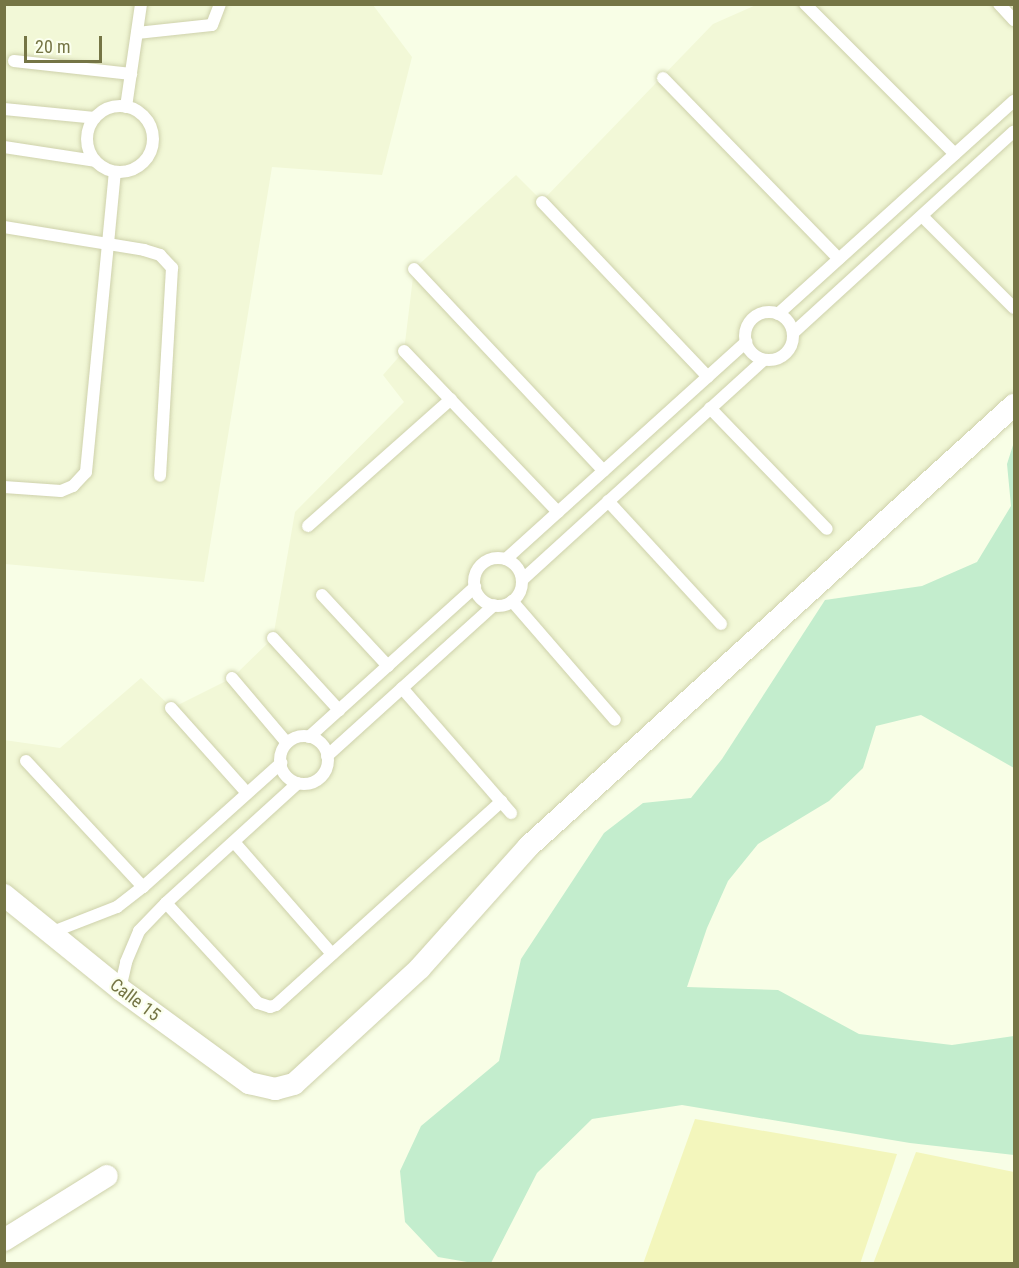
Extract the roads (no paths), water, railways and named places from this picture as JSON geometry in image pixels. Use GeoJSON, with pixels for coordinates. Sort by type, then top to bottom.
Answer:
{"type":"FeatureCollection","features":[{"type":"Feature","properties":{"kind":"street","name":"Calle 15"},"geometry":{"type":"LineString","coordinates":[[4,895],[120,989],[249,1083],[275,1089],[294,1084],[420,968],[528,847],[1014,405]]}},
{"type":"Feature","properties":{"kind":"street"},"geometry":{"type":"LineString","coordinates":[[4,1240],[107,1176]]}},
{"type":"Feature","properties":{"kind":"lane"},"geometry":{"type":"LineString","coordinates":[[126,106],[141,4]]}},
{"type":"Feature","properties":{"kind":"lane"},"geometry":{"type":"LineString","coordinates":[[137,33],[212,25],[220,4]]}},
{"type":"Feature","properties":{"kind":"lane"},"geometry":{"type":"LineString","coordinates":[[805,4],[955,154]]}},
{"type":"Feature","properties":{"kind":"lane"},"geometry":{"type":"LineString","coordinates":[[999,4],[1014,20]]}},
{"type":"Feature","properties":{"kind":"lane"},"geometry":{"type":"LineString","coordinates":[[14,61],[131,74]]}},
{"type":"Feature","properties":{"kind":"lane"},"geometry":{"type":"LineString","coordinates":[[663,78],[839,259]]}},
{"type":"Feature","properties":{"kind":"lane"},"geometry":{"type":"LineString","coordinates":[[778,314],[1014,101]]}},
{"type":"Feature","properties":{"kind":"lane"},"geometry":{"type":"LineString","coordinates":[[4,147],[95,161],[115,172],[126,172],[146,161],[153,139],[145,118],[126,106],[103,111],[89,128],[87,140],[95,161]]}},
{"type":"Feature","properties":{"kind":"lane"},"geometry":{"type":"LineString","coordinates":[[4,109],[95,118]]}},
{"type":"Feature","properties":{"kind":"lane"},"geometry":{"type":"LineString","coordinates":[[793,333],[1014,131]]}},
{"type":"Feature","properties":{"kind":"lane"},"geometry":{"type":"LineString","coordinates":[[4,487],[61,491],[73,486],[86,472],[115,172]]}},
{"type":"Feature","properties":{"kind":"lane"},"geometry":{"type":"LineString","coordinates":[[542,201],[708,377]]}},
{"type":"Feature","properties":{"kind":"lane"},"geometry":{"type":"LineString","coordinates":[[922,216],[1014,308]]}},
{"type":"Feature","properties":{"kind":"lane"},"geometry":{"type":"LineString","coordinates":[[4,226],[160,255],[172,268],[160,476]]}},
{"type":"Feature","properties":{"kind":"lane"},"geometry":{"type":"LineString","coordinates":[[414,269],[604,471]]}},
{"type":"Feature","properties":{"kind":"lane"},"geometry":{"type":"LineString","coordinates":[[771,312],[778,314],[788,322],[793,333],[793,341],[785,354],[771,360],[764,360],[753,353],[746,342],[747,328],[757,316],[771,312]]}},
{"type":"Feature","properties":{"kind":"lane"},"geometry":{"type":"LineString","coordinates":[[506,559],[746,342]]}},
{"type":"Feature","properties":{"kind":"lane"},"geometry":{"type":"LineString","coordinates":[[404,351],[558,512]]}},
{"type":"Feature","properties":{"kind":"lane"},"geometry":{"type":"LineString","coordinates":[[522,580],[764,360]]}},
{"type":"Feature","properties":{"kind":"lane"},"geometry":{"type":"LineString","coordinates":[[308,526],[451,399]]}},
{"type":"Feature","properties":{"kind":"lane"},"geometry":{"type":"LineString","coordinates":[[710,408],[827,529]]}},
{"type":"Feature","properties":{"kind":"lane"},"geometry":{"type":"LineString","coordinates":[[608,501],[721,624]]}},
{"type":"Feature","properties":{"kind":"lane"},"geometry":{"type":"LineString","coordinates":[[327,756],[494,606],[512,601],[520,592],[522,580],[517,567],[506,559],[492,559],[485,562],[476,573],[475,587],[482,599],[494,606]]}},
{"type":"Feature","properties":{"kind":"lane"},"geometry":{"type":"LineString","coordinates":[[309,737],[475,587]]}},
{"type":"Feature","properties":{"kind":"lane"},"geometry":{"type":"LineString","coordinates":[[322,595],[388,666]]}},
{"type":"Feature","properties":{"kind":"lane"},"geometry":{"type":"LineString","coordinates":[[512,601],[615,720]]}},
{"type":"Feature","properties":{"kind":"lane"},"geometry":{"type":"LineString","coordinates":[[273,638],[339,710]]}},
{"type":"Feature","properties":{"kind":"lane"},"geometry":{"type":"LineString","coordinates":[[232,678],[287,743]]}},
{"type":"Feature","properties":{"kind":"lane"},"geometry":{"type":"LineString","coordinates":[[402,688],[511,813]]}},
{"type":"Feature","properties":{"kind":"lane"},"geometry":{"type":"LineString","coordinates":[[171,708],[247,793]]}},
{"type":"Feature","properties":{"kind":"lane"},"geometry":{"type":"LineString","coordinates":[[302,736],[309,737],[322,744],[327,756],[325,772],[320,778],[306,784],[298,783],[286,776],[280,763],[282,752],[287,743],[302,736]]}},
{"type":"Feature","properties":{"kind":"lane"},"geometry":{"type":"LineString","coordinates":[[26,761],[143,887]]}},
{"type":"Feature","properties":{"kind":"lane"},"geometry":{"type":"LineString","coordinates":[[49,933],[117,907],[143,887],[280,763]]}},
{"type":"Feature","properties":{"kind":"lane"},"geometry":{"type":"LineString","coordinates":[[120,989],[126,962],[139,931],[166,903],[298,783]]}},
{"type":"Feature","properties":{"kind":"lane"},"geometry":{"type":"LineString","coordinates":[[166,903],[258,1003],[270,1006],[282,1001],[502,801]]}},
{"type":"Feature","properties":{"kind":"lane"},"geometry":{"type":"LineString","coordinates":[[234,842],[332,954]]}}]}
